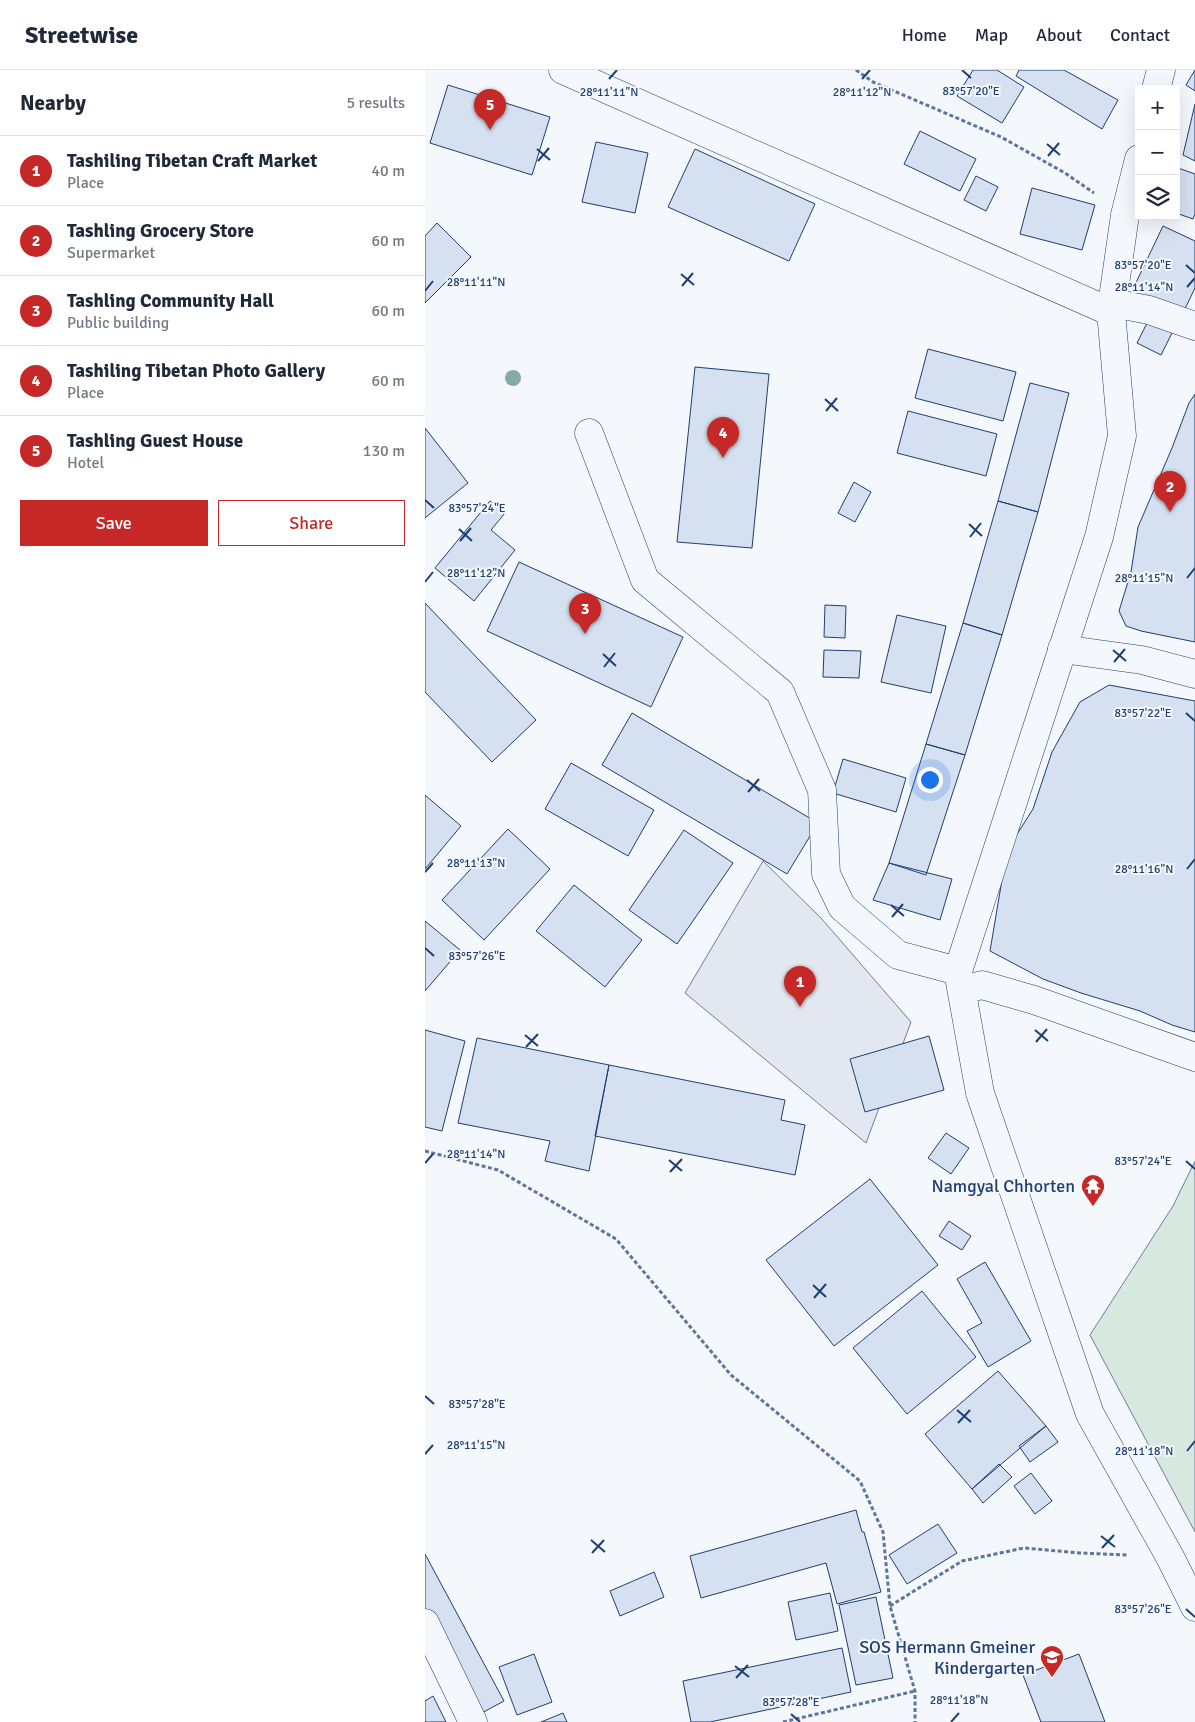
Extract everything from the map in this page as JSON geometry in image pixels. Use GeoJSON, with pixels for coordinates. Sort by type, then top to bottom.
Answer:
{"type":"FeatureCollection","features":[{"type":"Feature","properties":{"kind":"street"},"geometry":{"type":"LineString","coordinates":[[563,70],[1112,308],[1149,310],[1195,326]]}},
{"type":"Feature","properties":{"kind":"street"},"geometry":{"type":"LineString","coordinates":[[1157,85],[1161,70]]}},
{"type":"Feature","properties":{"kind":"street"},"geometry":{"type":"LineString","coordinates":[[1135,175],[1125,214],[1112,308],[1122,436],[1099,537],[1062,649],[960,980],[980,1094],[1090,1414],[1170,1557],[1195,1607]]}},
{"type":"Feature","properties":{"kind":"street"},"geometry":{"type":"LineString","coordinates":[[589,433],[645,580],[780,692],[823,790],[826,874],[842,907],[898,955],[960,980],[1034,1000],[1195,1058]]}},
{"type":"Feature","properties":{"kind":"street"},"geometry":{"type":"LineString","coordinates":[[1062,649],[1142,660],[1195,674]]}},
{"type":"Feature","properties":{"kind":"street"},"geometry":{"type":"LineString","coordinates":[[425,1623],[473,1722]]}},
{"type":"Feature","properties":{"kind":"path"},"geometry":{"type":"LineString","coordinates":[[856,70],[873,82],[1001,137],[1065,173],[1125,214]]}},
{"type":"Feature","properties":{"kind":"path"},"geometry":{"type":"LineString","coordinates":[[425,1151],[498,1170],[616,1239],[731,1375],[860,1480],[883,1532],[890,1606],[915,1691],[915,1722]]}},
{"type":"Feature","properties":{"kind":"path"},"geometry":{"type":"LineString","coordinates":[[890,1606],[961,1561],[1024,1548],[1080,1553],[1170,1557]]}},
{"type":"Feature","properties":{"kind":"path"},"geometry":{"type":"LineString","coordinates":[[783,1722],[915,1691]]}},
{"type":"Feature","properties":{"kind":"shaded area"},"geometry":{"type":"Polygon","coordinates":[[[763,861],[821,918],[911,1022],[866,1143],[685,993],[763,861]]]}},
{"type":"Feature","properties":{"kind":"shaded area"},"geometry":{"type":"Polygon","coordinates":[[[1195,1161],[1195,1532],[1090,1335],[1173,1206],[1195,1161]]]}},
{"type":"Feature","properties":{"kind":"building"},"geometry":{"type":"Polygon","coordinates":[[[973,70],[997,70],[1024,87],[1002,123],[957,96],[973,70]]]}},
{"type":"Feature","properties":{"kind":"building"},"geometry":{"type":"Polygon","coordinates":[[[1019,70],[1064,70],[1118,100],[1102,129],[1016,76],[1019,70]]]}},
{"type":"Feature","properties":{"kind":"building"},"geometry":{"type":"Polygon","coordinates":[[[1195,70],[1195,91],[1186,85],[1195,70]]]}},
{"type":"Feature","properties":{"kind":"building"},"geometry":{"type":"Polygon","coordinates":[[[448,85],[550,117],[532,175],[430,143],[448,85]]]}},
{"type":"Feature","properties":{"kind":"building"},"geometry":{"type":"Polygon","coordinates":[[[1195,104],[1195,161],[1183,155],[1195,104]]]}},
{"type":"Feature","properties":{"kind":"building"},"geometry":{"type":"Polygon","coordinates":[[[920,131],[976,159],[960,191],[904,164],[920,131]]]}},
{"type":"Feature","properties":{"kind":"building"},"geometry":{"type":"Polygon","coordinates":[[[596,142],[648,153],[635,213],[582,202],[596,142]]]}},
{"type":"Feature","properties":{"kind":"building"},"geometry":{"type":"Polygon","coordinates":[[[695,149],[815,204],[789,261],[668,207],[695,149]]]}},
{"type":"Feature","properties":{"kind":"building"},"geometry":{"type":"Polygon","coordinates":[[[1180,169],[1195,174],[1195,214],[1193,219],[1180,214],[1180,169]]]}},
{"type":"Feature","properties":{"kind":"building"},"geometry":{"type":"Polygon","coordinates":[[[976,176],[998,187],[986,211],[964,200],[976,176]]]}},
{"type":"Feature","properties":{"kind":"building"},"geometry":{"type":"Polygon","coordinates":[[[1032,188],[1095,205],[1082,250],[1020,234],[1032,188]]]}},
{"type":"Feature","properties":{"kind":"building"},"geometry":{"type":"Polygon","coordinates":[[[437,223],[471,257],[425,303],[425,236],[437,223]]]}},
{"type":"Feature","properties":{"kind":"building"},"geometry":{"type":"Polygon","coordinates":[[[1163,226],[1195,241],[1195,288],[1182,315],[1132,291],[1163,226]]]}},
{"type":"Feature","properties":{"kind":"building"},"geometry":{"type":"Polygon","coordinates":[[[1151,315],[1175,327],[1161,355],[1137,343],[1151,315]]]}},
{"type":"Feature","properties":{"kind":"building"},"geometry":{"type":"Polygon","coordinates":[[[928,349],[1016,372],[1003,421],[915,398],[928,349]]]}},
{"type":"Feature","properties":{"kind":"building"},"geometry":{"type":"Polygon","coordinates":[[[695,367],[769,374],[752,548],[677,542],[695,367]]]}},
{"type":"Feature","properties":{"kind":"building"},"geometry":{"type":"Polygon","coordinates":[[[1030,383],[1069,393],[1038,512],[998,501],[1030,383]]]}},
{"type":"Feature","properties":{"kind":"building"},"geometry":{"type":"Polygon","coordinates":[[[1195,394],[1195,642],[1126,626],[1119,611],[1131,572],[1138,527],[1189,403],[1195,394]]]}},
{"type":"Feature","properties":{"kind":"building"},"geometry":{"type":"Polygon","coordinates":[[[908,411],[997,434],[986,476],[897,453],[908,411]]]}},
{"type":"Feature","properties":{"kind":"building"},"geometry":{"type":"Polygon","coordinates":[[[425,428],[468,483],[425,518],[425,428]]]}},
{"type":"Feature","properties":{"kind":"building"},"geometry":{"type":"Polygon","coordinates":[[[854,482],[871,492],[855,522],[838,513],[854,482]]]}},
{"type":"Feature","properties":{"kind":"building"},"geometry":{"type":"Polygon","coordinates":[[[490,501],[505,513],[491,530],[515,550],[474,601],[435,568],[490,501]]]}},
{"type":"Feature","properties":{"kind":"building"},"geometry":{"type":"Polygon","coordinates":[[[998,501],[1038,512],[1002,635],[963,623],[998,501]]]}},
{"type":"Feature","properties":{"kind":"building"},"geometry":{"type":"Polygon","coordinates":[[[519,562],[683,637],[651,707],[487,631],[519,562]]]}},
{"type":"Feature","properties":{"kind":"building"},"geometry":{"type":"Polygon","coordinates":[[[425,603],[536,720],[492,762],[425,692],[425,603]]]}},
{"type":"Feature","properties":{"kind":"building"},"geometry":{"type":"Polygon","coordinates":[[[825,605],[846,606],[845,638],[824,637],[825,605]]]}},
{"type":"Feature","properties":{"kind":"building"},"geometry":{"type":"Polygon","coordinates":[[[897,615],[946,626],[931,693],[881,682],[897,615]]]}},
{"type":"Feature","properties":{"kind":"building"},"geometry":{"type":"Polygon","coordinates":[[[963,623],[1002,635],[965,755],[926,744],[963,623]]]}},
{"type":"Feature","properties":{"kind":"building"},"geometry":{"type":"Polygon","coordinates":[[[824,650],[861,651],[859,678],[823,677],[824,650]]]}},
{"type":"Feature","properties":{"kind":"building"},"geometry":{"type":"Polygon","coordinates":[[[1109,685],[1195,701],[1195,1032],[1172,1025],[1140,1011],[1043,979],[990,951],[1007,850],[1033,809],[1052,752],[1080,702],[1109,685]]]}},
{"type":"Feature","properties":{"kind":"building"},"geometry":{"type":"Polygon","coordinates":[[[632,713],[818,823],[787,874],[602,765],[632,713]]]}},
{"type":"Feature","properties":{"kind":"building"},"geometry":{"type":"Polygon","coordinates":[[[926,744],[965,755],[926,875],[889,863],[926,744]]]}},
{"type":"Feature","properties":{"kind":"building"},"geometry":{"type":"Polygon","coordinates":[[[843,759],[906,778],[896,812],[833,793],[843,759]]]}},
{"type":"Feature","properties":{"kind":"building"},"geometry":{"type":"Polygon","coordinates":[[[571,763],[654,810],[628,856],[545,809],[571,763]]]}},
{"type":"Feature","properties":{"kind":"building"},"geometry":{"type":"Polygon","coordinates":[[[425,795],[461,826],[425,869],[425,795]]]}},
{"type":"Feature","properties":{"kind":"building"},"geometry":{"type":"Polygon","coordinates":[[[508,829],[550,869],[484,940],[442,900],[508,829]]]}},
{"type":"Feature","properties":{"kind":"building"},"geometry":{"type":"Polygon","coordinates":[[[684,830],[733,863],[677,944],[629,910],[684,830]]]}},
{"type":"Feature","properties":{"kind":"building"},"geometry":{"type":"Polygon","coordinates":[[[889,863],[952,879],[940,920],[873,900],[889,863]]]}},
{"type":"Feature","properties":{"kind":"building"},"geometry":{"type":"Polygon","coordinates":[[[574,885],[642,940],[605,987],[536,931],[574,885]]]}},
{"type":"Feature","properties":{"kind":"building"},"geometry":{"type":"Polygon","coordinates":[[[425,921],[460,950],[425,991],[425,921]]]}},
{"type":"Feature","properties":{"kind":"building"},"geometry":{"type":"Polygon","coordinates":[[[425,1030],[465,1041],[442,1131],[425,1127],[425,1030]]]}},
{"type":"Feature","properties":{"kind":"building"},"geometry":{"type":"Polygon","coordinates":[[[929,1036],[944,1090],[865,1112],[850,1059],[929,1036]]]}},
{"type":"Feature","properties":{"kind":"building"},"geometry":{"type":"Polygon","coordinates":[[[477,1038],[609,1065],[589,1171],[545,1161],[550,1141],[458,1123],[477,1038]]]}},
{"type":"Feature","properties":{"kind":"building"},"geometry":{"type":"Polygon","coordinates":[[[609,1065],[785,1100],[781,1120],[805,1125],[795,1175],[595,1136],[609,1065]]]}},
{"type":"Feature","properties":{"kind":"building"},"geometry":{"type":"Polygon","coordinates":[[[946,1133],[969,1148],[951,1174],[928,1158],[946,1133]]]}},
{"type":"Feature","properties":{"kind":"building"},"geometry":{"type":"Polygon","coordinates":[[[870,1179],[938,1265],[834,1346],[766,1260],[870,1179]]]}},
{"type":"Feature","properties":{"kind":"building"},"geometry":{"type":"Polygon","coordinates":[[[949,1221],[971,1236],[962,1250],[939,1236],[949,1221]]]}},
{"type":"Feature","properties":{"kind":"building"},"geometry":{"type":"Polygon","coordinates":[[[985,1262],[1031,1341],[988,1367],[967,1331],[982,1323],[957,1279],[985,1262]]]}},
{"type":"Feature","properties":{"kind":"building"},"geometry":{"type":"Polygon","coordinates":[[[922,1291],[976,1357],[907,1414],[853,1348],[922,1291]]]}},
{"type":"Feature","properties":{"kind":"building"},"geometry":{"type":"Polygon","coordinates":[[[998,1371],[1046,1426],[972,1489],[925,1434],[998,1371]]]}},
{"type":"Feature","properties":{"kind":"building"},"geometry":{"type":"Polygon","coordinates":[[[1046,1426],[1058,1442],[1030,1462],[1019,1446],[1046,1426]]]}},
{"type":"Feature","properties":{"kind":"building"},"geometry":{"type":"Polygon","coordinates":[[[999,1464],[1012,1477],[983,1503],[972,1489],[999,1464]]]}},
{"type":"Feature","properties":{"kind":"building"},"geometry":{"type":"Polygon","coordinates":[[[1031,1473],[1052,1501],[1035,1514],[1014,1486],[1031,1473]]]}},
{"type":"Feature","properties":{"kind":"building"},"geometry":{"type":"Polygon","coordinates":[[[856,1510],[881,1592],[837,1604],[826,1563],[701,1598],[690,1556],[856,1510]]]}},
{"type":"Feature","properties":{"kind":"building"},"geometry":{"type":"Polygon","coordinates":[[[938,1524],[957,1553],[907,1584],[889,1555],[938,1524]]]}},
{"type":"Feature","properties":{"kind":"building"},"geometry":{"type":"Polygon","coordinates":[[[425,1554],[504,1701],[478,1715],[425,1612],[425,1554]]]}},
{"type":"Feature","properties":{"kind":"building"},"geometry":{"type":"Polygon","coordinates":[[[654,1572],[664,1597],[620,1616],[610,1591],[654,1572]]]}},
{"type":"Feature","properties":{"kind":"building"},"geometry":{"type":"Polygon","coordinates":[[[830,1593],[838,1631],[796,1640],[788,1602],[830,1593]]]}},
{"type":"Feature","properties":{"kind":"building"},"geometry":{"type":"Polygon","coordinates":[[[876,1597],[893,1678],[856,1685],[839,1605],[876,1597]]]}},
{"type":"Feature","properties":{"kind":"building"},"geometry":{"type":"Polygon","coordinates":[[[842,1648],[851,1692],[710,1722],[691,1722],[683,1681],[842,1648]]]}},
{"type":"Feature","properties":{"kind":"building"},"geometry":{"type":"Polygon","coordinates":[[[534,1654],[552,1702],[517,1715],[499,1667],[534,1654]]]}},
{"type":"Feature","properties":{"kind":"building"},"geometry":{"type":"Polygon","coordinates":[[[1079,1654],[1105,1722],[1041,1722],[1023,1675],[1079,1654]]]}},
{"type":"Feature","properties":{"kind":"building"},"geometry":{"type":"Polygon","coordinates":[[[433,1696],[446,1722],[425,1722],[425,1701],[433,1696]]]}},
{"type":"Feature","properties":{"kind":"building"},"geometry":{"type":"Polygon","coordinates":[[[563,1713],[567,1722],[541,1722],[563,1713]]]}},
{"type":"Feature","properties":{"kind":"place","name":"Tashling Guest House"},"geometry":{"type":"Point","coordinates":[490,130]}},
{"type":"Feature","properties":{"kind":"place","name":"Tashiling Tibetan Photo Gallery"},"geometry":{"type":"Point","coordinates":[723,458]}},
{"type":"Feature","properties":{"kind":"place","name":"Tashling Grocery Store"},"geometry":{"type":"Point","coordinates":[1170,512]}},
{"type":"Feature","properties":{"kind":"place","name":"Tashling Community Hall"},"geometry":{"type":"Point","coordinates":[585,634]}},
{"type":"Feature","properties":{"kind":"place","name":"Tashiling Tibetan Craft Market"},"geometry":{"type":"Point","coordinates":[800,1007]}},
{"type":"Feature","properties":{"kind":"place","name":"Namgyal Chhorten"},"geometry":{"type":"Point","coordinates":[1093,1207]}},
{"type":"Feature","properties":{"kind":"place","name":"SOS Hermann Gmeiner Kindergarten"},"geometry":{"type":"Point","coordinates":[1052,1678]}}]}
